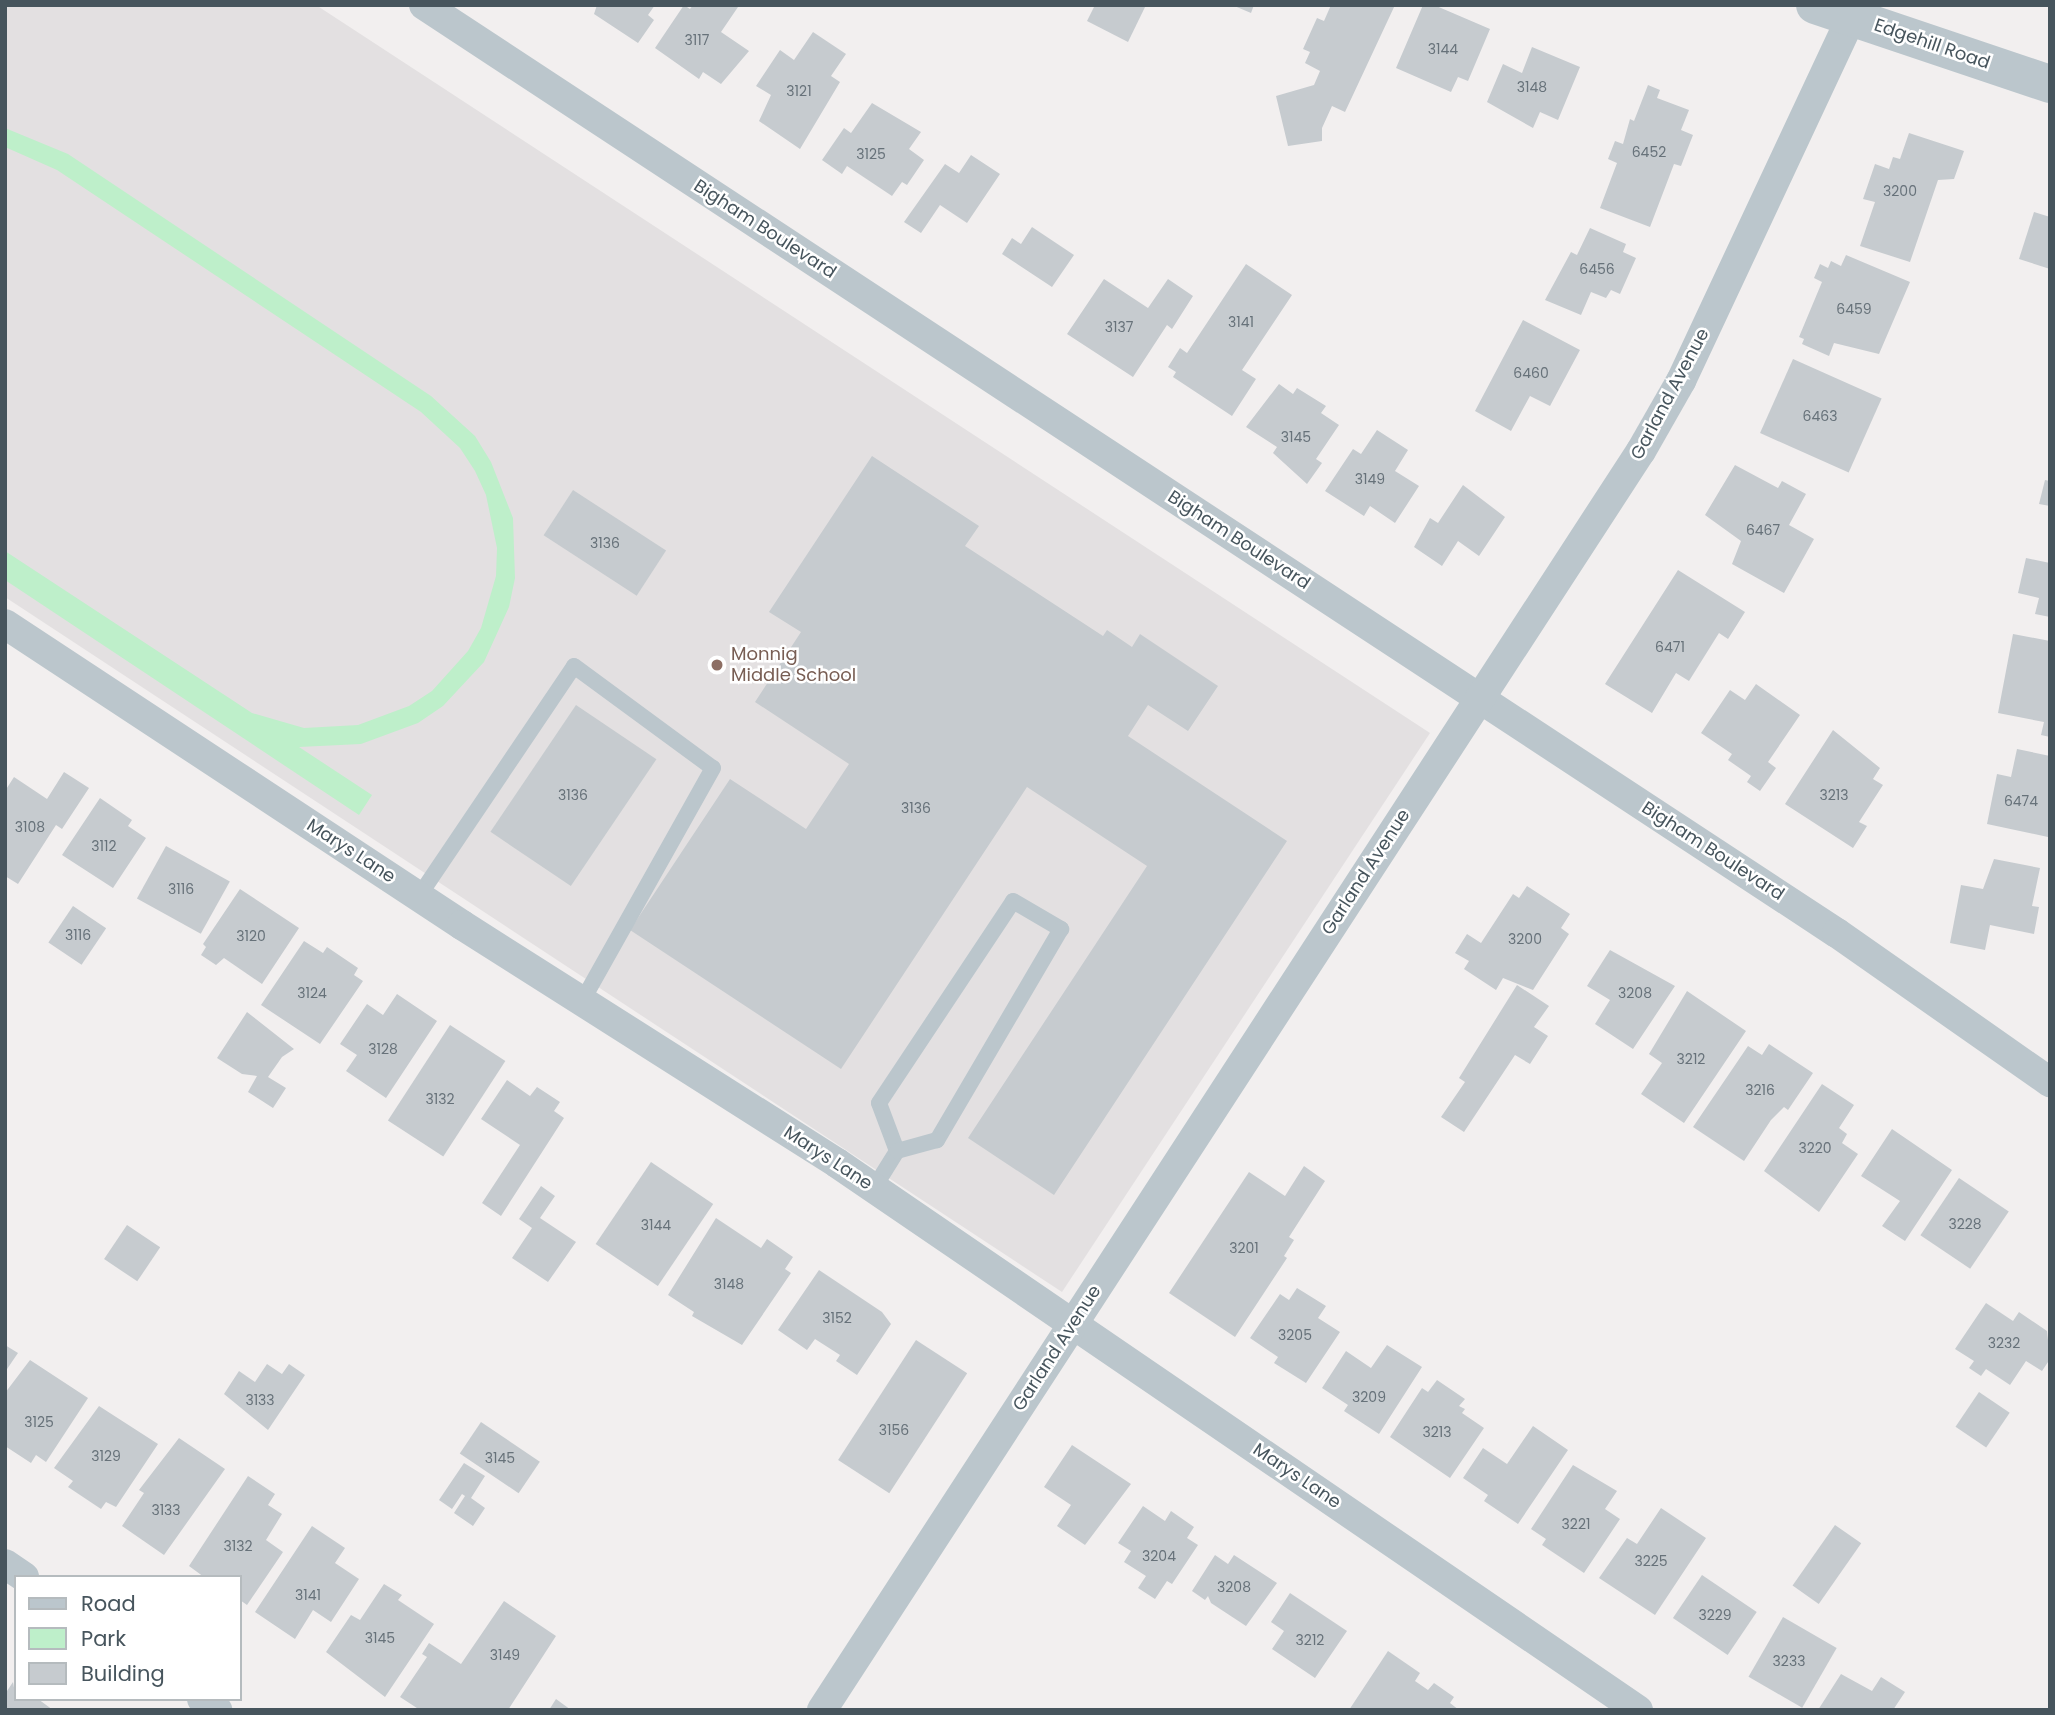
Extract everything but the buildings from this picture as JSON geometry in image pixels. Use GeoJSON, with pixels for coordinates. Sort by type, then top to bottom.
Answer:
{"type":"FeatureCollection","features":[{"type":"Feature","properties":{"kind":"street","name":"Bigham Boulevard"},"geometry":{"type":"LineString","coordinates":[[424,5],[1837,933],[2050,1082]]}},
{"type":"Feature","properties":{"kind":"street","name":"Edgehill Road"},"geometry":{"type":"LineString","coordinates":[[1815,5],[1855,11],[2050,84]]}},
{"type":"Feature","properties":{"kind":"street","name":"Garland Avenue"},"geometry":{"type":"LineString","coordinates":[[822,1710],[1641,450],[1681,381],[1855,11]]}},
{"type":"Feature","properties":{"kind":"street","name":"Marys Lane"},"geometry":{"type":"LineString","coordinates":[[5,624],[419,896],[874,1188],[1638,1710]]}},
{"type":"Feature","properties":{"kind":"street"},"geometry":{"type":"LineString","coordinates":[[5,1564],[21,1575]]}},
{"type":"Feature","properties":{"kind":"lane"},"geometry":{"type":"LineString","coordinates":[[419,896],[574,666],[713,768],[582,1001]]}},
{"type":"Feature","properties":{"kind":"lane"},"geometry":{"type":"LineString","coordinates":[[874,1188],[897,1151],[937,1140],[1061,929],[1013,901],[879,1103],[897,1151]]}},
{"type":"Feature","properties":{"kind":"shaded area","name":"Monnig Middle School"},"geometry":{"type":"Polygon","coordinates":[[[5,5],[316,5],[1430,733],[1062,1292],[5,597],[5,5]]]}},
{"type":"Feature","properties":{"kind":"green space"},"geometry":{"type":"Polygon","coordinates":[[[5,128],[68,154],[431,396],[475,436],[491,462],[513,518],[515,578],[509,607],[484,662],[443,706],[418,723],[361,744],[299,747],[372,795],[359,815],[5,580],[5,551],[252,713],[304,728],[358,725],[409,706],[432,691],[468,651],[481,628],[496,576],[497,548],[486,495],[475,471],[460,448],[421,412],[57,170],[5,147],[5,128]]]}},
{"type":"Feature","properties":{"kind":"place","name":"Monnig Middle School"},"geometry":{"type":"Point","coordinates":[717,665]}}]}
